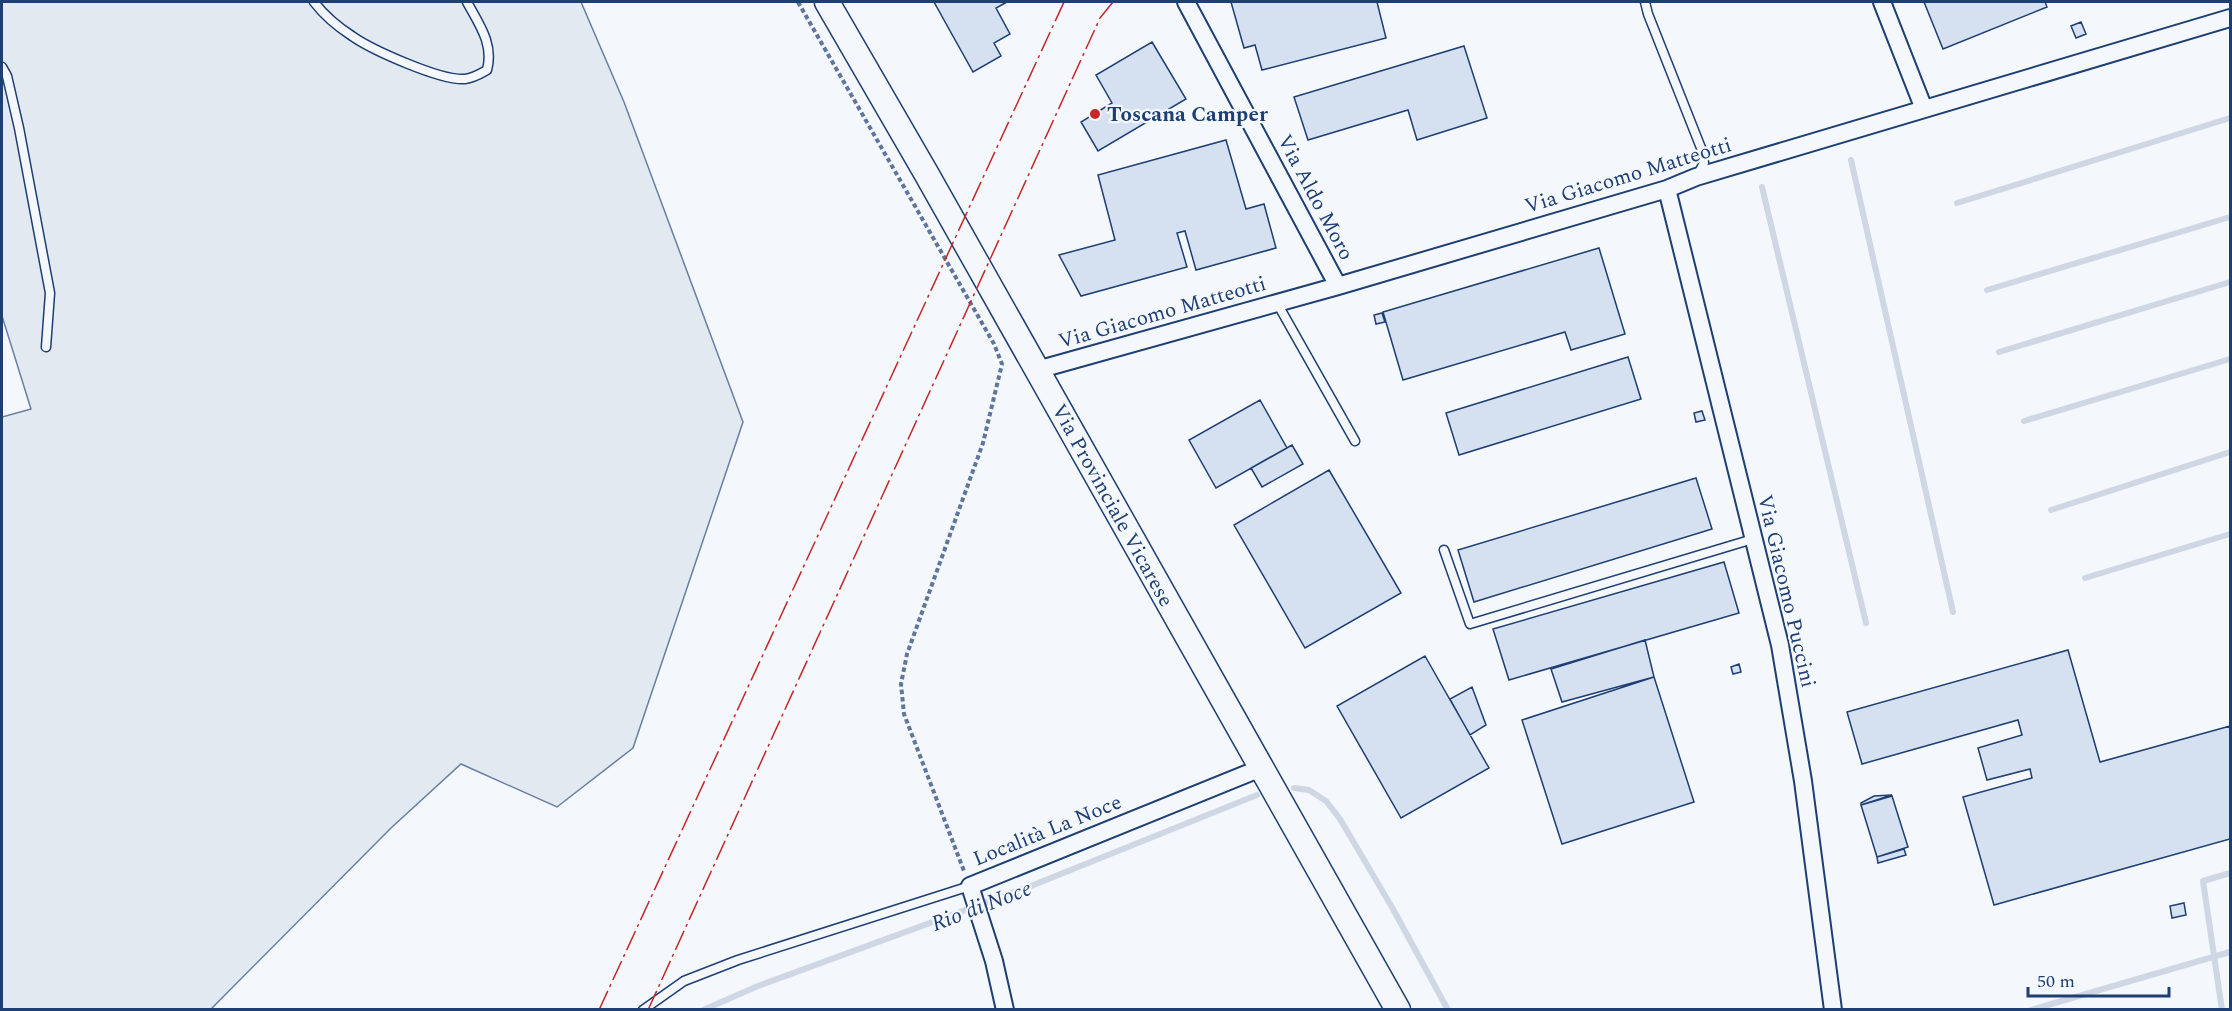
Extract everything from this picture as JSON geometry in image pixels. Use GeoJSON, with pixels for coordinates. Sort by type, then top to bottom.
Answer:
{"type":"FeatureCollection","features":[{"type":"Feature","properties":{"kind":"main road","name":"Via Provinciale Vicarese"},"geometry":{"type":"LineString","coordinates":[[827,2],[1398,1010]]}},
{"type":"Feature","properties":{"kind":"street","name":"Via Aldo Moro"},"geometry":{"type":"LineString","coordinates":[[1186,2],[1338,286]]}},
{"type":"Feature","properties":{"kind":"street"},"geometry":{"type":"LineString","coordinates":[[1882,2],[1924,109]]}},
{"type":"Feature","properties":{"kind":"street","name":"Via Giacomo Matteotti"},"geometry":{"type":"LineString","coordinates":[[1037,370],[1338,286],[1667,189],[1696,177],[2230,18]]}},
{"type":"Feature","properties":{"kind":"street","name":"Via Giacomo Puccini"},"geometry":{"type":"LineString","coordinates":[[1667,189],[1780,645],[1794,725],[1833,1010]]}},
{"type":"Feature","properties":{"kind":"street","name":"Località La Noce"},"geometry":{"type":"LineString","coordinates":[[974,898],[1261,768]]}},
{"type":"Feature","properties":{"kind":"street"},"geometry":{"type":"LineString","coordinates":[[974,898],[994,960],[1005,1010]]}},
{"type":"Feature","properties":{"kind":"lane"},"geometry":{"type":"LineString","coordinates":[[314,2],[320,10],[353,37],[404,62],[442,75],[464,79],[476,77],[487,70],[491,57],[484,35],[467,2]]}},
{"type":"Feature","properties":{"kind":"lane"},"geometry":{"type":"LineString","coordinates":[[1645,2],[1703,153],[1704,163],[1696,177]]}},
{"type":"Feature","properties":{"kind":"lane"},"geometry":{"type":"LineString","coordinates":[[2,66],[7,76],[19,128],[50,293],[46,347]]}},
{"type":"Feature","properties":{"kind":"lane"},"geometry":{"type":"LineString","coordinates":[[1277,303],[1355,441]]}},
{"type":"Feature","properties":{"kind":"lane"},"geometry":{"type":"LineString","coordinates":[[1444,550],[1470,624],[1753,539]]}},
{"type":"Feature","properties":{"kind":"lane"},"geometry":{"type":"LineString","coordinates":[[643,1010],[684,981],[738,960],[974,898]]}},
{"type":"Feature","properties":{"kind":"path"},"geometry":{"type":"LineString","coordinates":[[798,2],[994,344],[1002,364],[983,443],[907,654],[901,684],[904,714],[974,898]]}},
{"type":"Feature","properties":{"kind":"shaded area"},"geometry":{"type":"Polygon","coordinates":[[[2,2],[581,2],[624,102],[743,422],[633,748],[557,807],[461,764],[391,828],[211,1009],[2,1010],[2,417],[31,409],[2,316],[2,2]]]}},
{"type":"Feature","properties":{"kind":"building"},"geometry":{"type":"Polygon","coordinates":[[[934,2],[1007,2],[996,8],[1010,34],[994,43],[1001,56],[973,72],[934,2]]]}},
{"type":"Feature","properties":{"kind":"building"},"geometry":{"type":"Polygon","coordinates":[[[1231,2],[1377,2],[1386,38],[1262,70],[1255,45],[1244,48],[1231,2]]]}},
{"type":"Feature","properties":{"kind":"building"},"geometry":{"type":"Polygon","coordinates":[[[1924,2],[2045,2],[2047,7],[1943,49],[1924,2]]]}},
{"type":"Feature","properties":{"kind":"building"},"geometry":{"type":"Polygon","coordinates":[[[2081,22],[2086,34],[2076,38],[2071,26],[2081,22]]]}},
{"type":"Feature","properties":{"kind":"building"},"geometry":{"type":"Polygon","coordinates":[[[1152,42],[1186,99],[1098,151],[1081,122],[1112,103],[1096,75],[1152,42]]]}},
{"type":"Feature","properties":{"kind":"building"},"geometry":{"type":"Polygon","coordinates":[[[1464,46],[1487,118],[1417,140],[1408,110],[1308,140],[1294,97],[1464,46]]]}},
{"type":"Feature","properties":{"kind":"building"},"geometry":{"type":"Polygon","coordinates":[[[1226,140],[1246,209],[1264,204],[1276,248],[1196,270],[1185,231],[1177,233],[1187,267],[1081,296],[1059,255],[1115,240],[1098,175],[1226,140]]]}},
{"type":"Feature","properties":{"kind":"building"},"geometry":{"type":"Polygon","coordinates":[[[1599,248],[1625,334],[1571,350],[1565,332],[1403,380],[1383,312],[1599,248]]]}},
{"type":"Feature","properties":{"kind":"building"},"geometry":{"type":"Polygon","coordinates":[[[1382,313],[1385,322],[1376,324],[1374,315],[1382,313]]]}},
{"type":"Feature","properties":{"kind":"building"},"geometry":{"type":"Polygon","coordinates":[[[1628,357],[1641,399],[1459,455],[1446,413],[1628,357]]]}},
{"type":"Feature","properties":{"kind":"building"},"geometry":{"type":"Polygon","coordinates":[[[1260,400],[1287,448],[1216,488],[1189,440],[1260,400]]]}},
{"type":"Feature","properties":{"kind":"building"},"geometry":{"type":"Polygon","coordinates":[[[1702,411],[1705,420],[1696,422],[1694,413],[1702,411]]]}},
{"type":"Feature","properties":{"kind":"building"},"geometry":{"type":"Polygon","coordinates":[[[1292,445],[1303,464],[1262,487],[1251,468],[1292,445]]]}},
{"type":"Feature","properties":{"kind":"building"},"geometry":{"type":"Polygon","coordinates":[[[1329,470],[1401,593],[1305,648],[1234,525],[1329,470]]]}},
{"type":"Feature","properties":{"kind":"building"},"geometry":{"type":"Polygon","coordinates":[[[1696,478],[1712,529],[1474,602],[1458,550],[1696,478]]]}},
{"type":"Feature","properties":{"kind":"building"},"geometry":{"type":"Polygon","coordinates":[[[1724,562],[1739,613],[1509,680],[1493,629],[1724,562]]]}},
{"type":"Feature","properties":{"kind":"building"},"geometry":{"type":"Polygon","coordinates":[[[1645,640],[1654,677],[1562,702],[1551,669],[1645,640]]]}},
{"type":"Feature","properties":{"kind":"building"},"geometry":{"type":"Polygon","coordinates":[[[2068,650],[2100,762],[2230,726],[2230,839],[1994,905],[1963,797],[2032,778],[2030,769],[1987,780],[1978,748],[2022,735],[2018,720],[1862,764],[1847,712],[2068,650]]]}},
{"type":"Feature","properties":{"kind":"building"},"geometry":{"type":"Polygon","coordinates":[[[1425,656],[1489,768],[1401,818],[1337,706],[1425,656]]]}},
{"type":"Feature","properties":{"kind":"building"},"geometry":{"type":"Polygon","coordinates":[[[1739,664],[1741,672],[1733,674],[1731,667],[1739,664]]]}},
{"type":"Feature","properties":{"kind":"building"},"geometry":{"type":"Polygon","coordinates":[[[1654,677],[1694,802],[1562,844],[1522,720],[1654,677]]]}},
{"type":"Feature","properties":{"kind":"building"},"geometry":{"type":"Polygon","coordinates":[[[1472,687],[1486,725],[1470,735],[1450,699],[1472,687]]]}},
{"type":"Feature","properties":{"kind":"building"},"geometry":{"type":"Polygon","coordinates":[[[1892,795],[1861,805],[1874,796],[1892,795]]]}},
{"type":"Feature","properties":{"kind":"building"},"geometry":{"type":"Polygon","coordinates":[[[1892,796],[1908,847],[1877,857],[1861,805],[1892,796]]]}},
{"type":"Feature","properties":{"kind":"building"},"geometry":{"type":"Polygon","coordinates":[[[1904,849],[1906,855],[1878,863],[1877,857],[1904,849]]]}},
{"type":"Feature","properties":{"kind":"building"},"geometry":{"type":"Polygon","coordinates":[[[2184,903],[2186,915],[2172,918],[2170,906],[2184,903]]]}},
{"type":"Feature","properties":{"kind":"waterway"},"geometry":{"type":"LineString","coordinates":[[1957,203],[2230,118]]}},
{"type":"Feature","properties":{"kind":"waterway"},"geometry":{"type":"LineString","coordinates":[[1851,160],[1953,612]]}},
{"type":"Feature","properties":{"kind":"waterway"},"geometry":{"type":"LineString","coordinates":[[1762,187],[1866,623]]}},
{"type":"Feature","properties":{"kind":"waterway"},"geometry":{"type":"LineString","coordinates":[[1987,290],[2230,217]]}},
{"type":"Feature","properties":{"kind":"waterway"},"geometry":{"type":"LineString","coordinates":[[1999,352],[2230,282]]}},
{"type":"Feature","properties":{"kind":"waterway"},"geometry":{"type":"LineString","coordinates":[[2024,421],[2230,359]]}},
{"type":"Feature","properties":{"kind":"waterway"},"geometry":{"type":"LineString","coordinates":[[2051,510],[2230,452]]}},
{"type":"Feature","properties":{"kind":"waterway"},"geometry":{"type":"LineString","coordinates":[[2085,578],[2230,534]]}},
{"type":"Feature","properties":{"kind":"waterway","name":"Rio di Noce"},"geometry":{"type":"LineString","coordinates":[[1294,788],[1309,790],[1326,801],[1340,819],[1393,909],[1448,1010]]}},
{"type":"Feature","properties":{"kind":"waterway","name":"Rio di Noce"},"geometry":{"type":"LineString","coordinates":[[703,1010],[758,986],[1031,886],[1257,795]]}},
{"type":"Feature","properties":{"kind":"waterway"},"geometry":{"type":"LineString","coordinates":[[2222,1010],[2203,881],[2230,873]]}},
{"type":"Feature","properties":{"kind":"waterway"},"geometry":{"type":"LineString","coordinates":[[2031,1010],[2230,952]]}},
{"type":"Feature","properties":{"kind":"power"},"geometry":{"type":"LineString","coordinates":[[599,1010],[1064,2]]}},
{"type":"Feature","properties":{"kind":"power"},"geometry":{"type":"LineString","coordinates":[[648,1010],[1100,18],[1113,2]]}},
{"type":"Feature","properties":{"kind":"place","name":"Toscana Camper"},"geometry":{"type":"Point","coordinates":[1095,114]}}]}
